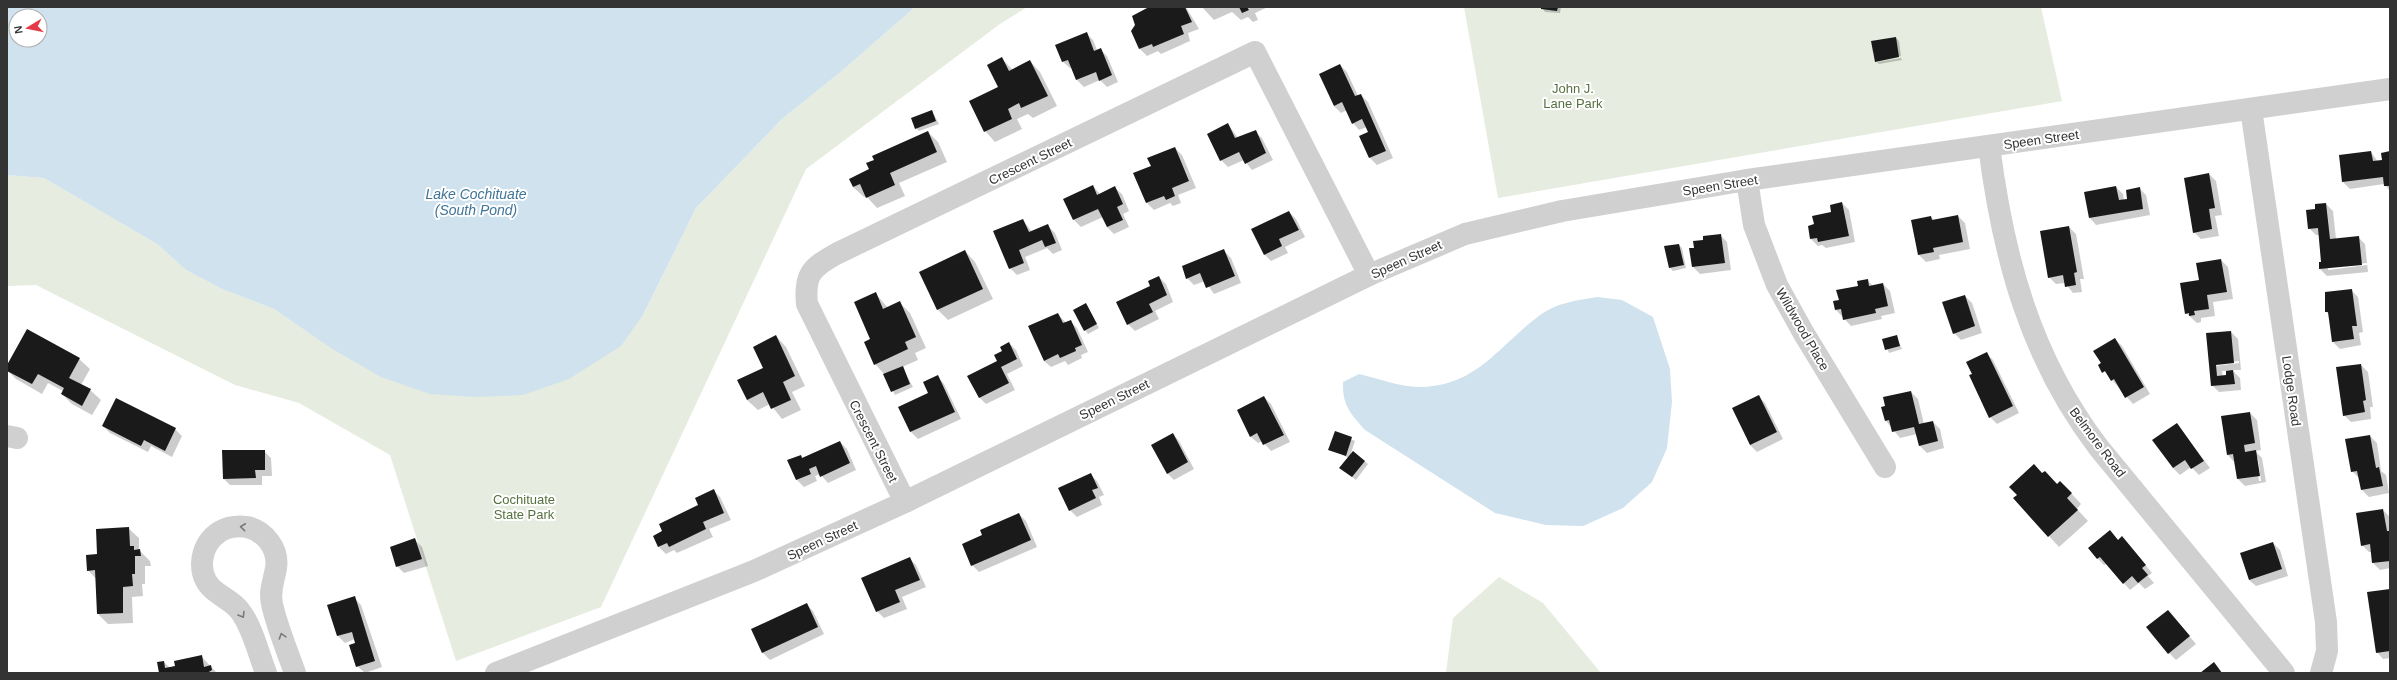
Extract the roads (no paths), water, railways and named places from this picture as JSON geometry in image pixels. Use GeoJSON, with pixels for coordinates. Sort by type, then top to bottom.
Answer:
{"type":"FeatureCollection","features":[{"type":"Feature","properties":{"kind":"street","name":"Crescent Street"},"geometry":{"type":"LineString","coordinates":[[905,502],[807,304],[806,282],[811,271],[819,263],[836,254],[1255,52],[1369,275]]}},
{"type":"Feature","properties":{"kind":"street","name":"Speen Street"},"geometry":{"type":"LineString","coordinates":[[496,673],[710,590],[905,502],[1369,275],[1434,246],[1496,226],[1562,211],[1747,180],[2390,89]]}},
{"type":"Feature","properties":{"kind":"street","name":"Lodge Road"},"geometry":{"type":"LineString","coordinates":[[2251,109],[2326,622],[2327,651],[2321,673]]}},
{"type":"Feature","properties":{"kind":"street","name":"Belmore Road"},"geometry":{"type":"LineString","coordinates":[[1989,146],[1998,213],[2019,297],[2040,346],[2073,411],[2099,448],[2284,673]]}},
{"type":"Feature","properties":{"kind":"street","name":"Wildwood Place"},"geometry":{"type":"LineString","coordinates":[[1747,180],[1754,225],[1777,285],[1803,332],[1885,467]]}},
{"type":"Feature","properties":{"kind":"street"},"geometry":{"type":"LineString","coordinates":[[266,673],[240,611],[211,588],[203,572],[202,559],[209,542],[217,533],[228,528],[240,526],[258,531],[267,539],[274,549],[276,561],[271,588],[271,602],[295,673]]}},
{"type":"Feature","properties":{"kind":"water","name":"Lake Cochituate (South Pond)"},"geometry":{"type":"Polygon","coordinates":[[[7,7],[915,7],[843,70],[782,119],[696,208],[643,315],[621,346],[569,379],[523,395],[477,397],[430,394],[381,377],[329,347],[274,309],[222,289],[186,270],[157,244],[44,178],[7,175],[7,7]]]}},
{"type":"Feature","properties":{"kind":"water"},"geometry":{"type":"Polygon","coordinates":[[[1597,297],[1622,300],[1653,317],[1670,369],[1672,402],[1667,448],[1652,482],[1623,508],[1583,526],[1546,525],[1495,513],[1365,430],[1348,409],[1344,397],[1343,382],[1359,374],[1411,387],[1438,385],[1456,380],[1485,363],[1525,327],[1546,311],[1567,303],[1597,297]]]}},
{"type":"Feature","properties":{"kind":"park label","name":"John J. Lane Park"},"geometry":{"type":"Point","coordinates":[1573,96]}},
{"type":"Feature","properties":{"kind":"park label","name":"Cochituate State Park"},"geometry":{"type":"Point","coordinates":[524,506]}}]}
